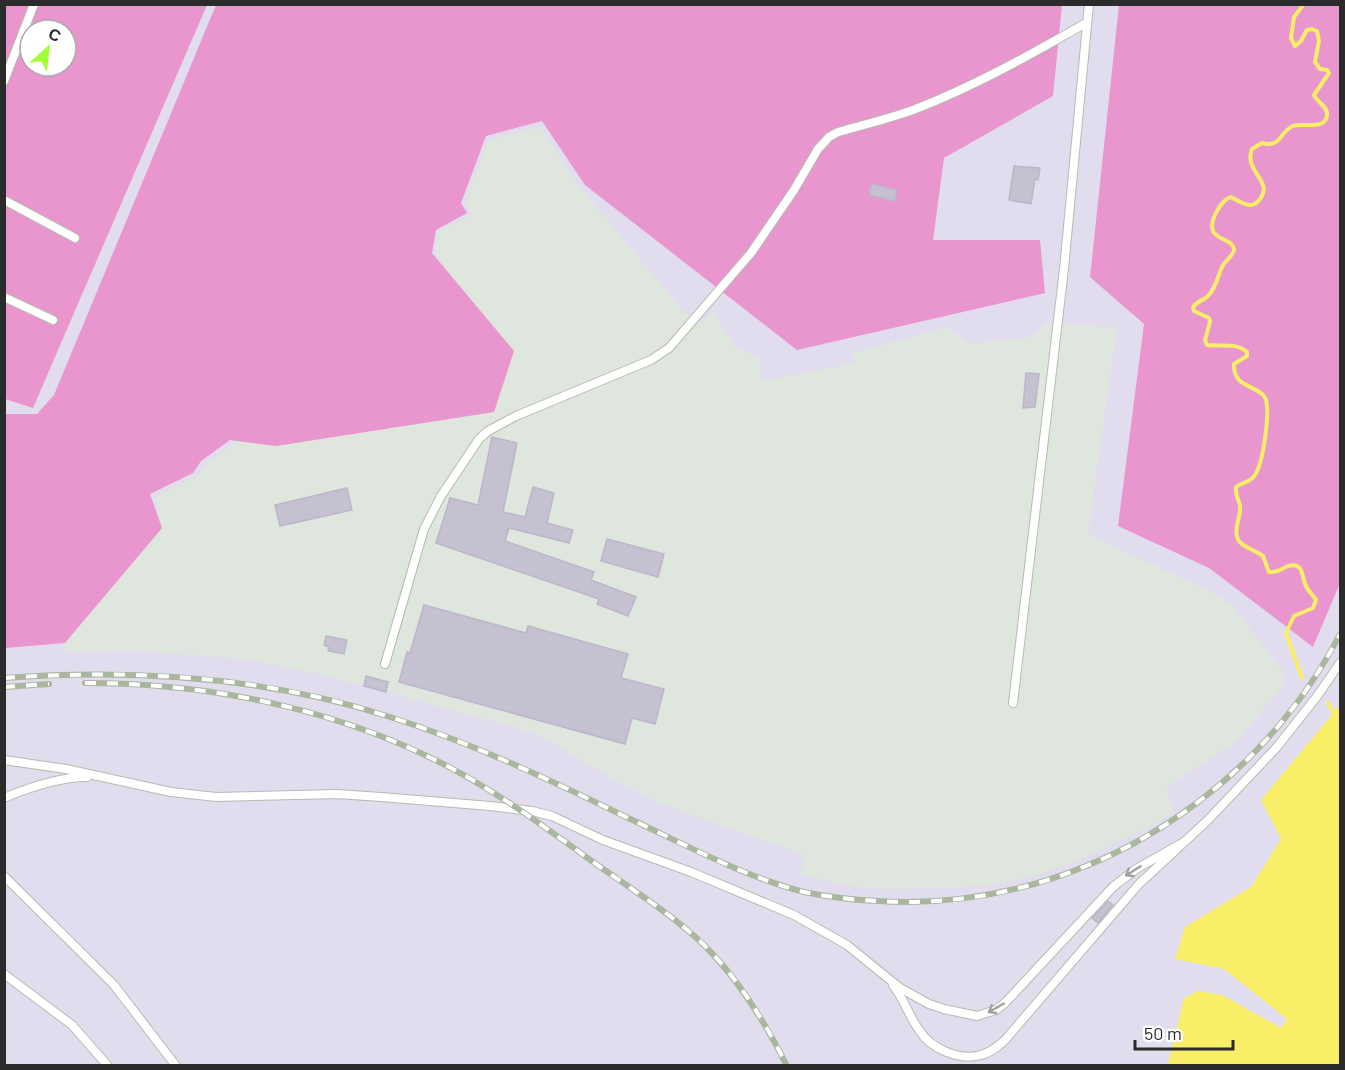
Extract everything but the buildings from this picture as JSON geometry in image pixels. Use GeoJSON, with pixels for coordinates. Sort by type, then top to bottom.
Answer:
{"type":"FeatureCollection","features":[{"type":"Feature","properties":{"kind":"lane"},"geometry":{"type":"LineString","coordinates":[[4,81],[34,4]]}},
{"type":"Feature","properties":{"kind":"lane"},"geometry":{"type":"LineString","coordinates":[[1012,703],[1064,269],[1089,4]]}},
{"type":"Feature","properties":{"kind":"lane"},"geometry":{"type":"LineString","coordinates":[[385,664],[419,543],[432,512],[471,450],[488,431],[533,408],[651,360],[669,348],[751,253],[794,190],[818,149],[829,137],[945,97],[1035,52],[1086,23]]}},
{"type":"Feature","properties":{"kind":"lane"},"geometry":{"type":"LineString","coordinates":[[4,200],[75,238]]}},
{"type":"Feature","properties":{"kind":"lane"},"geometry":{"type":"LineString","coordinates":[[4,297],[53,320]]}},
{"type":"Feature","properties":{"kind":"lane"},"geometry":{"type":"LineString","coordinates":[[885,975],[906,1004],[920,1031],[930,1042],[956,1056],[982,1055],[993,1050],[1005,1040],[1139,884],[1231,796],[1277,747],[1341,663]]}},
{"type":"Feature","properties":{"kind":"lane"},"geometry":{"type":"LineString","coordinates":[[4,760],[66,769],[171,792],[216,797],[337,794],[381,796],[490,806],[552,816],[603,840],[691,872],[794,915],[847,945],[916,998],[944,1009],[977,1016],[996,1010],[1005,1003],[1118,882],[1184,842]]}},
{"type":"Feature","properties":{"kind":"lane"},"geometry":{"type":"LineString","coordinates":[[4,798],[75,777],[101,777]]}},
{"type":"Feature","properties":{"kind":"lane"},"geometry":{"type":"LineString","coordinates":[[4,876],[114,985],[176,1065]]}},
{"type":"Feature","properties":{"kind":"lane"},"geometry":{"type":"LineString","coordinates":[[4,974],[72,1026],[108,1065]]}},
{"type":"Feature","properties":{"kind":"shaded area"},"geometry":{"type":"Polygon","coordinates":[[[5,5],[207,5],[33,408],[5,399],[5,5]]]}},
{"type":"Feature","properties":{"kind":"shaded area"},"geometry":{"type":"Polygon","coordinates":[[[216,5],[1062,5],[1053,96],[944,158],[933,240],[1040,240],[1045,293],[797,350],[585,185],[542,121],[486,136],[461,203],[467,213],[436,230],[432,253],[514,351],[494,412],[276,446],[230,440],[201,461],[193,473],[150,494],[162,528],[65,643],[5,648],[5,414],[37,414],[54,395],[216,5]]]}},
{"type":"Feature","properties":{"kind":"shaded area"},"geometry":{"type":"Polygon","coordinates":[[[1119,5],[1340,5],[1340,583],[1313,647],[1209,568],[1118,526],[1144,324],[1090,277],[1119,5]]]}},
{"type":"Feature","properties":{"kind":"shaded area"},"geometry":{"type":"Polygon","coordinates":[[[540,127],[578,185],[686,314],[701,323],[713,311],[736,348],[761,359],[760,382],[854,363],[853,353],[948,327],[968,344],[1032,337],[1047,322],[1117,328],[1088,534],[1211,592],[1232,605],[1284,673],[1282,687],[1236,742],[1166,787],[1174,812],[1143,830],[1077,861],[1038,875],[1002,883],[958,888],[876,889],[841,884],[800,875],[804,855],[662,804],[613,779],[545,738],[518,728],[323,675],[246,659],[137,651],[66,652],[53,569],[161,528],[155,497],[195,477],[208,462],[234,444],[257,364],[451,278],[435,252],[438,232],[472,215],[465,202],[488,140],[540,127]]]}},
{"type":"Feature","properties":{"kind":"shaded area"},"geometry":{"type":"Polygon","coordinates":[[[1340,705],[1340,1065],[1168,1065],[1184,998],[1198,991],[1222,995],[1281,1028],[1287,1019],[1224,969],[1175,959],[1185,927],[1251,887],[1281,839],[1261,800],[1340,705]]]}},
{"type":"Feature","properties":{"kind":"waterway"},"geometry":{"type":"LineString","coordinates":[[1302,678],[1286,633],[1294,616],[1313,608],[1316,600],[1307,588],[1300,568],[1293,565],[1269,572],[1263,556],[1242,544],[1236,530],[1240,514],[1236,487],[1251,480],[1258,469],[1266,435],[1266,402],[1260,392],[1241,381],[1235,372],[1234,364],[1247,356],[1247,352],[1233,346],[1207,345],[1205,340],[1209,318],[1194,311],[1193,307],[1211,293],[1223,265],[1234,251],[1230,243],[1213,231],[1217,211],[1223,202],[1231,197],[1252,205],[1262,195],[1263,185],[1250,160],[1252,149],[1262,143],[1277,141],[1293,126],[1318,124],[1326,120],[1326,109],[1314,95],[1329,73],[1327,70],[1320,69],[1315,62],[1319,41],[1317,31],[1307,30],[1295,46],[1291,38],[1294,17],[1304,4]]}},
{"type":"Feature","properties":{"kind":"waterway"},"geometry":{"type":"LineString","coordinates":[[1328,703],[1340,724]]}},
{"type":"Feature","properties":{"kind":"railway"},"geometry":{"type":"LineString","coordinates":[[4,678],[101,675],[197,679],[293,692],[340,703],[418,726],[479,749],[714,859],[781,885],[813,894],[860,900],[949,900],[1019,888],[1085,866],[1148,835],[1206,796],[1258,749],[1303,694],[1340,634]]}},
{"type":"Feature","properties":{"kind":"railway"},"geometry":{"type":"LineString","coordinates":[[85,683],[174,687],[262,701],[305,711],[389,739],[450,768],[491,791],[531,818],[692,934],[718,959],[741,988],[761,1018],[787,1066]]}},
{"type":"Feature","properties":{"kind":"railway"},"geometry":{"type":"LineString","coordinates":[[4,687],[49,684]]}}]}
